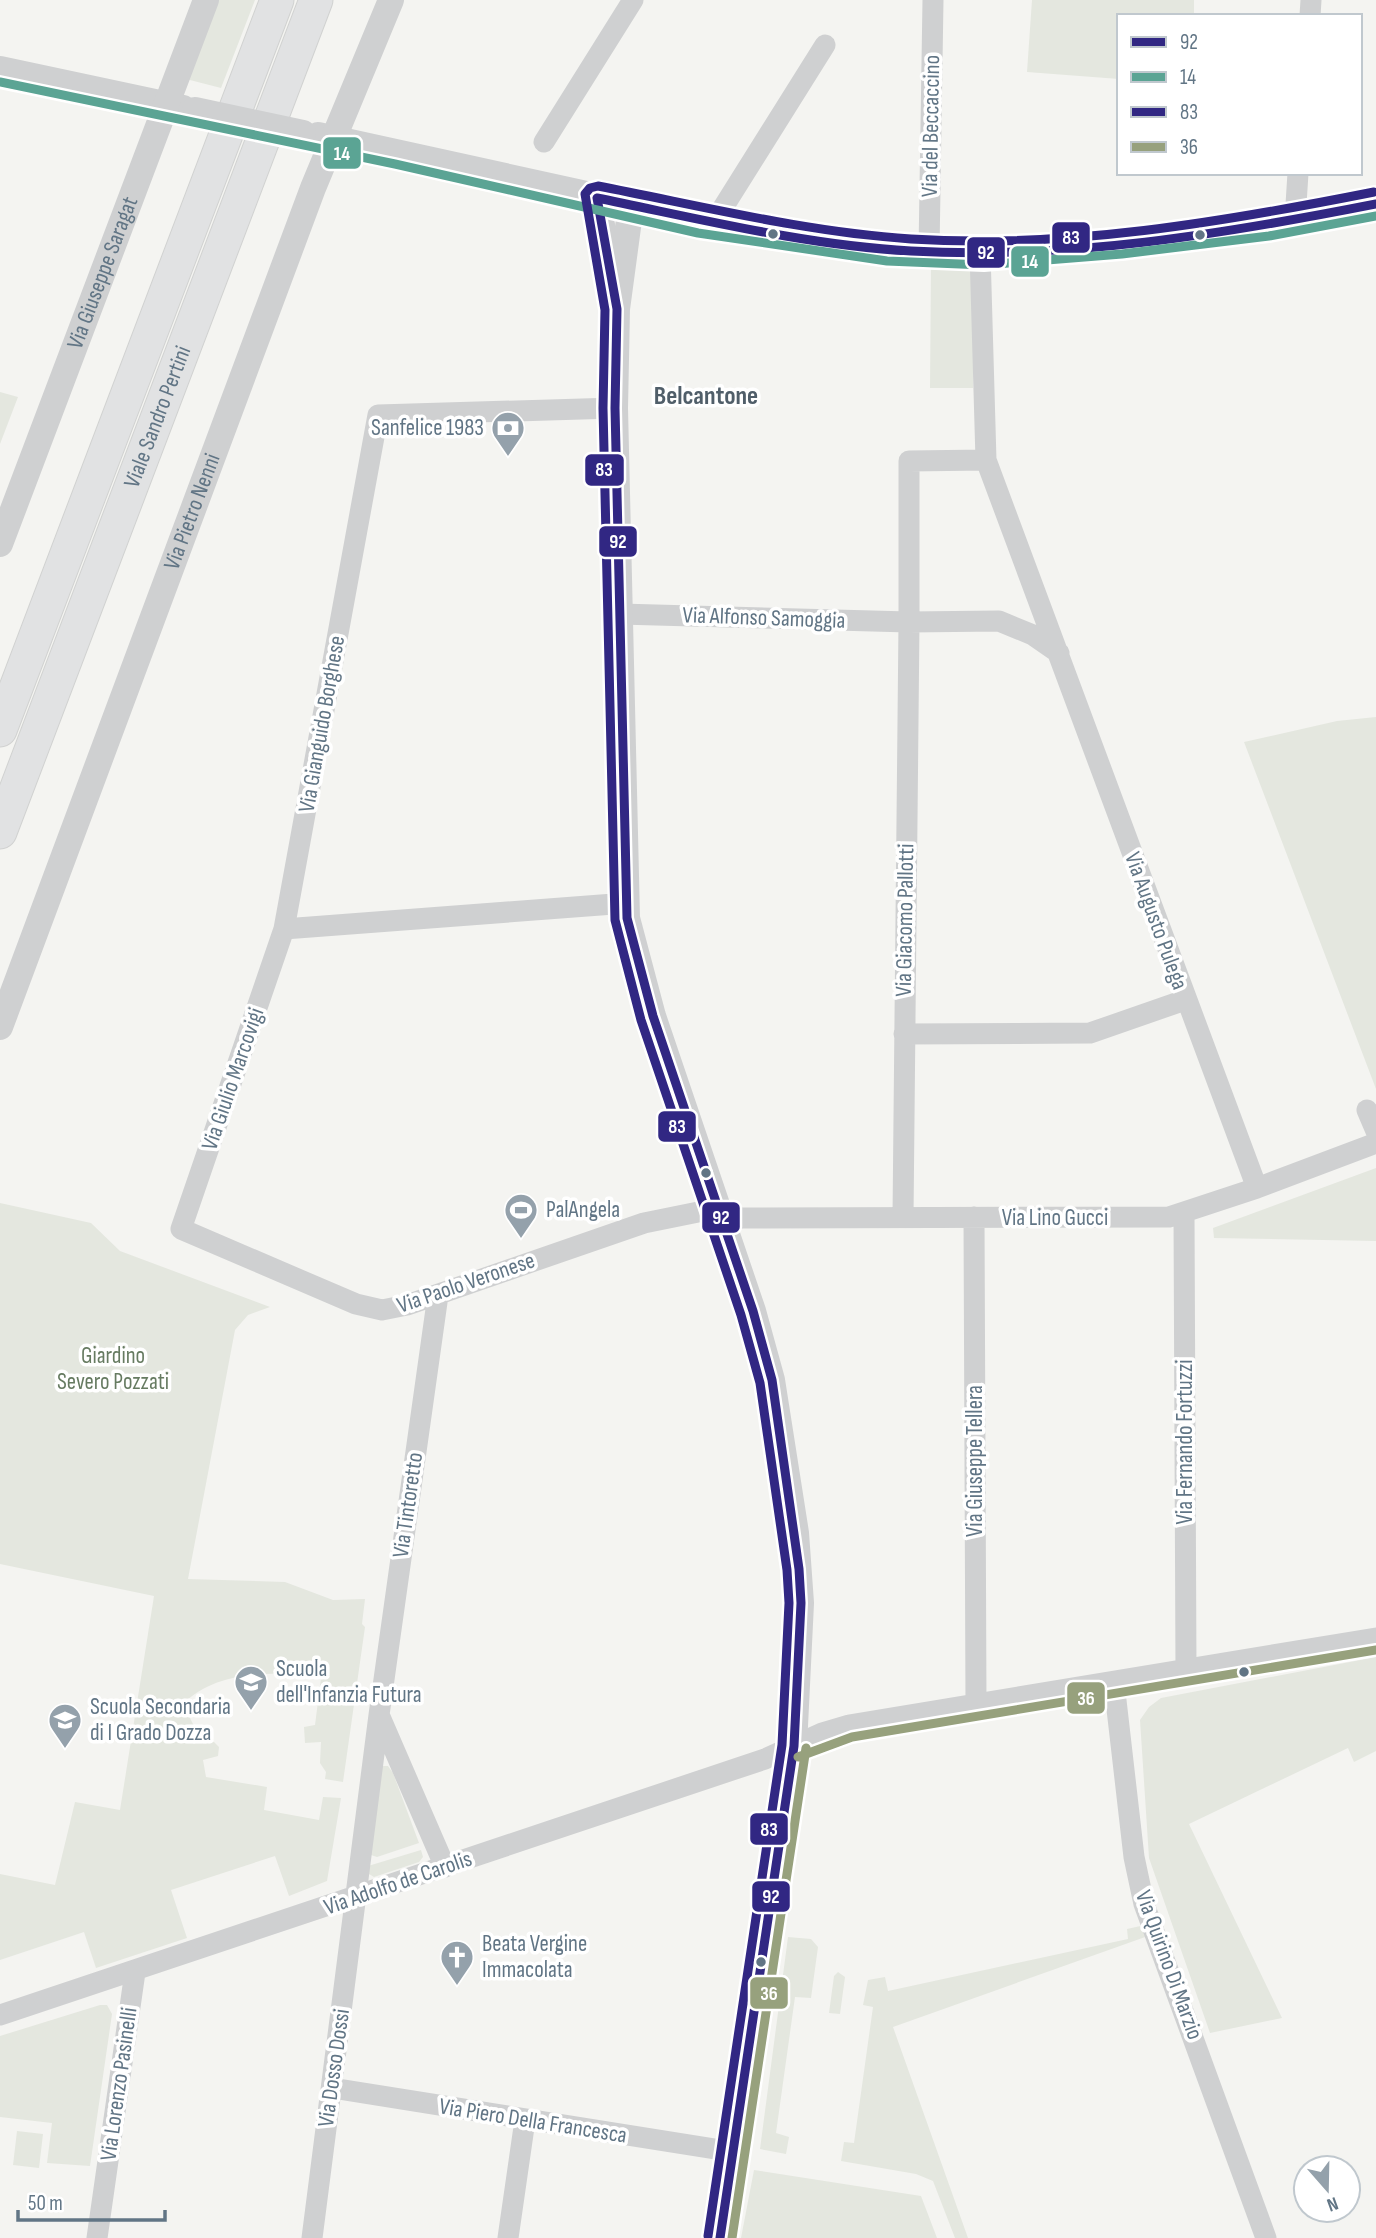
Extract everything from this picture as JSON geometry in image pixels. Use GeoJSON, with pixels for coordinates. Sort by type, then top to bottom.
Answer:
{"type":"FeatureCollection","features":[{"type":"Feature","properties":{"kind":"highway","name":"Viale Sandro Pertini"},"geometry":{"type":"LineString","coordinates":[[0,730],[277,0]]}},
{"type":"Feature","properties":{"kind":"highway","name":"Viale Sandro Pertini"},"geometry":{"type":"LineString","coordinates":[[0,832],[316,0]]}},
{"type":"Feature","properties":{"kind":"street","name":"Via Giuseppe Saragat"},"geometry":{"type":"LineString","coordinates":[[0,544],[206,0]]}},
{"type":"Feature","properties":{"kind":"street","name":"Via Pietro Nenni"},"geometry":{"type":"LineString","coordinates":[[0,1027],[333,138],[391,0]]}},
{"type":"Feature","properties":{"kind":"street"},"geometry":{"type":"LineString","coordinates":[[544,142],[633,0]]}},
{"type":"Feature","properties":{"kind":"street","name":"Via del Beccaccino"},"geometry":{"type":"LineString","coordinates":[[929,251],[933,0]]}},
{"type":"Feature","properties":{"kind":"street"},"geometry":{"type":"LineString","coordinates":[[714,222],[825,45]]}},
{"type":"Feature","properties":{"kind":"street"},"geometry":{"type":"LineString","coordinates":[[0,69],[333,138],[597,198],[714,222],[837,242],[929,251],[979,252],[1112,243],[1295,220],[1376,204]]}},
{"type":"Feature","properties":{"kind":"street"},"geometry":{"type":"LineString","coordinates":[[1295,220],[1298,175]]}},
{"type":"Feature","properties":{"kind":"street"},"geometry":{"type":"LineString","coordinates":[[597,198],[617,309]]}},
{"type":"Feature","properties":{"kind":"street"},"geometry":{"type":"LineString","coordinates":[[631,205],[617,309],[615,408],[629,932],[653,1016],[720,1213],[772,1380],[790,1486],[800,1603],[794,1746],[720,2238]]}},
{"type":"Feature","properties":{"kind":"street","name":"Via Augusto Pulega"},"geometry":{"type":"LineString","coordinates":[[979,252],[985,460],[1257,1188]]}},
{"type":"Feature","properties":{"kind":"street","name":"Via Gianguido Borghese"},"geometry":{"type":"LineString","coordinates":[[284,929],[378,415],[615,408]]}},
{"type":"Feature","properties":{"kind":"street","name":"Via Giacomo Pallotti"},"geometry":{"type":"LineString","coordinates":[[903,1217],[909,461],[985,460]]}},
{"type":"Feature","properties":{"kind":"street"},"geometry":{"type":"LineString","coordinates":[[999,621],[1030,612],[1040,605]]}},
{"type":"Feature","properties":{"kind":"street","name":"Via Alfonso Samoggia"},"geometry":{"type":"LineString","coordinates":[[620,614],[909,622],[999,621]]}},
{"type":"Feature","properties":{"kind":"street"},"geometry":{"type":"LineString","coordinates":[[999,621],[1033,635],[1059,653]]}},
{"type":"Feature","properties":{"kind":"street"},"geometry":{"type":"LineString","coordinates":[[284,929],[627,903]]}},
{"type":"Feature","properties":{"kind":"street","name":"Via Giulio Marcovigi"},"geometry":{"type":"LineString","coordinates":[[181,1229],[284,929]]}},
{"type":"Feature","properties":{"kind":"street"},"geometry":{"type":"LineString","coordinates":[[904,1034],[1090,1034],[1185,1000]]}},
{"type":"Feature","properties":{"kind":"street"},"geometry":{"type":"LineString","coordinates":[[1367,1110],[1376,1131]]}},
{"type":"Feature","properties":{"kind":"street","name":"Via Lino Gucci"},"geometry":{"type":"LineString","coordinates":[[720,1213],[1151,1219],[1184,1213],[1376,1143]]}},
{"type":"Feature","properties":{"kind":"street","name":"Via Paolo Veronese"},"geometry":{"type":"LineString","coordinates":[[181,1229],[370,1308],[394,1308],[644,1223],[720,1213]]}},
{"type":"Feature","properties":{"kind":"street","name":"Via Fernando Fortuzzi"},"geometry":{"type":"LineString","coordinates":[[1184,1213],[1186,1671]]}},
{"type":"Feature","properties":{"kind":"street","name":"Via Giuseppe Tellera"},"geometry":{"type":"LineString","coordinates":[[975,1217],[976,1704]]}},
{"type":"Feature","properties":{"kind":"street","name":"Via Tintoretto"},"geometry":{"type":"LineString","coordinates":[[357,1897],[379,1715],[438,1295]]}},
{"type":"Feature","properties":{"kind":"street","name":"Via Adolfo de Carolis"},"geometry":{"type":"LineString","coordinates":[[0,2015],[445,1867],[849,1725],[1376,1638]]}},
{"type":"Feature","properties":{"kind":"street","name":"Via Quirino Di Marzio"},"geometry":{"type":"LineString","coordinates":[[1114,1683],[1134,1857],[1144,1904],[1266,2238]]}},
{"type":"Feature","properties":{"kind":"street"},"geometry":{"type":"LineString","coordinates":[[379,1715],[445,1867]]}},
{"type":"Feature","properties":{"kind":"street","name":"Via Dosso Dossi"},"geometry":{"type":"LineString","coordinates":[[312,2238],[357,1897]]}},
{"type":"Feature","properties":{"kind":"street","name":"Via Lorenzo Pasinelli"},"geometry":{"type":"LineString","coordinates":[[97,2238],[135,1972]]}},
{"type":"Feature","properties":{"kind":"street","name":"Via Piero Della Francesca"},"geometry":{"type":"LineString","coordinates":[[331,2088],[734,2152]]}},
{"type":"Feature","properties":{"kind":"street"},"geometry":{"type":"LineString","coordinates":[[508,2238],[525,2120]]}},
{"type":"Feature","properties":{"kind":"green space"},"geometry":{"type":"Polygon","coordinates":[[[216,0],[255,0],[221,88],[186,79],[216,0]]]}},
{"type":"Feature","properties":{"kind":"green space"},"geometry":{"type":"Polygon","coordinates":[[[1032,0],[1194,0],[1194,14],[1117,14],[1117,79],[1027,72],[1032,0]]]}},
{"type":"Feature","properties":{"kind":"green space"},"geometry":{"type":"Polygon","coordinates":[[[931,266],[973,266],[973,388],[930,388],[931,266]]]}},
{"type":"Feature","properties":{"kind":"green space"},"geometry":{"type":"Polygon","coordinates":[[[0,392],[18,397],[0,444],[0,392]]]}},
{"type":"Feature","properties":{"kind":"green space"},"geometry":{"type":"Polygon","coordinates":[[[1376,717],[1376,1089],[1244,742],[1337,721],[1376,717]]]}},
{"type":"Feature","properties":{"kind":"green space"},"geometry":{"type":"Polygon","coordinates":[[[1376,1168],[1376,1241],[1214,1238],[1213,1228],[1376,1168]]]}},
{"type":"Feature","properties":{"kind":"green space","name":"Giardino Severo Pozzati"},"geometry":{"type":"Polygon","coordinates":[[[0,1203],[91,1223],[120,1251],[270,1307],[248,1315],[235,1330],[188,1579],[285,1582],[333,1600],[365,1599],[362,1624],[365,1627],[343,1782],[325,1779],[326,1772],[320,1763],[321,1742],[305,1743],[304,1727],[315,1725],[321,1678],[285,1674],[248,1675],[213,1684],[183,1704],[203,1744],[214,1742],[219,1747],[218,1756],[203,1760],[206,1777],[267,1787],[264,1810],[319,1820],[323,1797],[341,1798],[327,1881],[289,1896],[275,1856],[171,1890],[187,1938],[96,1968],[84,1932],[0,1960],[0,1874],[55,1885],[75,1802],[120,1810],[154,1596],[0,1564],[0,1203]]]}},
{"type":"Feature","properties":{"kind":"green space"},"geometry":{"type":"Polygon","coordinates":[[[1376,1657],[1376,1751],[1354,1762],[1348,1748],[1189,1824],[1282,2018],[1210,2033],[1149,1858],[1140,1720],[1149,1707],[1161,1698],[1376,1657]]]}},
{"type":"Feature","properties":{"kind":"green space"},"geometry":{"type":"Polygon","coordinates":[[[381,1766],[388,1766],[393,1773],[419,1843],[377,1857],[368,1854],[381,1766]]]}},
{"type":"Feature","properties":{"kind":"green space"},"geometry":{"type":"Polygon","coordinates":[[[421,1850],[423,1857],[419,1862],[374,1877],[369,1874],[368,1866],[421,1850]]]}},
{"type":"Feature","properties":{"kind":"green space"},"geometry":{"type":"Polygon","coordinates":[[[1145,1925],[1148,1936],[893,2027],[968,2238],[955,2238],[933,2181],[916,2174],[841,2161],[844,2142],[854,2143],[873,2007],[863,2005],[868,1980],[885,1977],[888,1991],[1128,1939],[1127,1929],[1145,1925]]]}},
{"type":"Feature","properties":{"kind":"green space"},"geometry":{"type":"Polygon","coordinates":[[[788,1937],[811,1939],[818,1947],[811,1998],[795,1997],[776,2133],[789,2137],[786,2154],[760,2149],[788,1937]]]}},
{"type":"Feature","properties":{"kind":"green space"},"geometry":{"type":"Polygon","coordinates":[[[838,1972],[845,1977],[840,2014],[829,2013],[834,1976],[838,1972]]]}},
{"type":"Feature","properties":{"kind":"green space"},"geometry":{"type":"Polygon","coordinates":[[[107,2005],[112,2014],[90,2166],[47,2163],[52,2123],[0,2117],[0,2036],[107,2005]]]}},
{"type":"Feature","properties":{"kind":"green space"},"geometry":{"type":"Polygon","coordinates":[[[17,2131],[43,2134],[39,2168],[13,2165],[17,2131]]]}},
{"type":"Feature","properties":{"kind":"green space"},"geometry":{"type":"Polygon","coordinates":[[[754,2170],[921,2196],[937,2238],[741,2238],[754,2170]]]}},
{"type":"Feature","properties":{"kind":"transit line","name":"14"},"geometry":{"type":"LineString","coordinates":[[0,82],[395,164],[698,233],[887,261],[984,265],[1122,254],[1269,236],[1376,216]]}},
{"type":"Feature","properties":{"kind":"transit line","name":"83"},"geometry":{"type":"LineString","coordinates":[[708,2236],[782,1745],[789,1603],[787,1570],[760,1383],[741,1315],[641,1020],[615,920],[603,408],[605,310],[585,194],[590,188],[598,186],[832,231],[911,239],[969,241],[1086,236],[1202,223],[1374,192]]}},
{"type":"Feature","properties":{"kind":"transit line","name":"92"},"geometry":{"type":"LineString","coordinates":[[597,198],[617,309],[615,408],[627,918],[653,1016],[753,1311],[772,1380],[799,1569],[801,1603],[794,1746],[720,2238]]}},
{"type":"Feature","properties":{"kind":"transit line","name":"92"},"geometry":{"type":"LineString","coordinates":[[597,198],[832,243],[911,251],[970,253],[1028,252],[1145,242],[1376,204]]}},
{"type":"Feature","properties":{"kind":"transit line","name":"36"},"geometry":{"type":"LineString","coordinates":[[798,1757],[852,1737],[1376,1650]]}},
{"type":"Feature","properties":{"kind":"transit line","name":"36"},"geometry":{"type":"LineString","coordinates":[[732,2238],[806,1748]]}},
{"type":"Feature","properties":{"kind":"place","name":"Sanfelice 1983"},"geometry":{"type":"Point","coordinates":[508,458]}},
{"type":"Feature","properties":{"kind":"place","name":"PalAngela"},"geometry":{"type":"Point","coordinates":[521,1240]}},
{"type":"Feature","properties":{"kind":"place","name":"Scuola dell'Infanzia Futura"},"geometry":{"type":"Point","coordinates":[251,1712]}},
{"type":"Feature","properties":{"kind":"place","name":"Scuola Secondaria di I Grado Dozza"},"geometry":{"type":"Point","coordinates":[65,1750]}},
{"type":"Feature","properties":{"kind":"place","name":"Beata Vergine Immacolata"},"geometry":{"type":"Point","coordinates":[457,1987]}},
{"type":"Feature","properties":{"kind":"district","name":"Belcantone"},"geometry":{"type":"Point","coordinates":[706,396]}}]}
